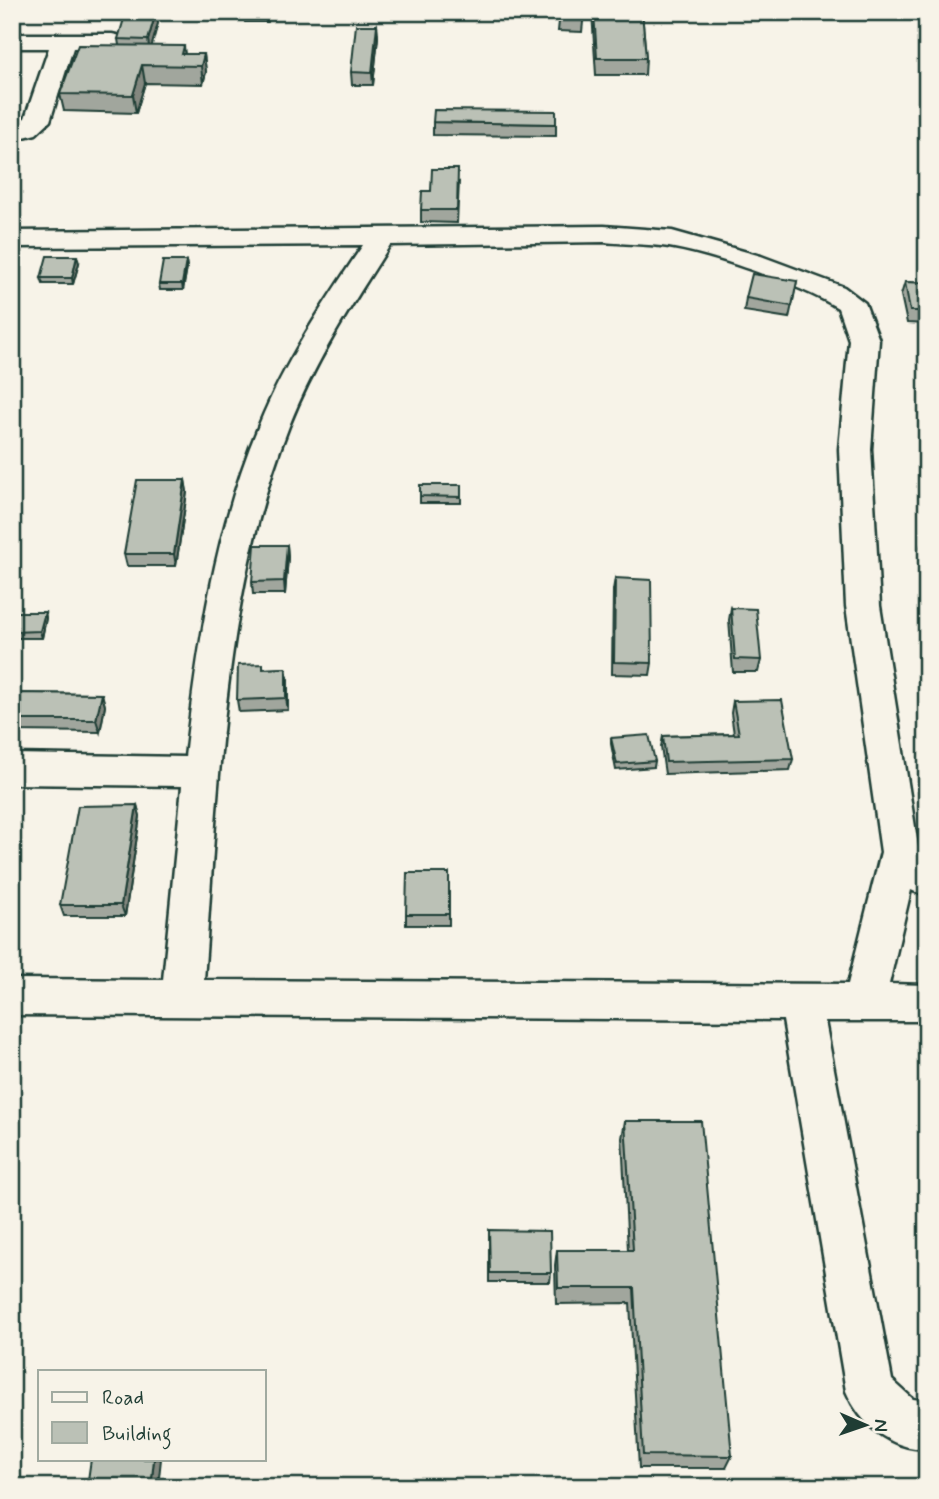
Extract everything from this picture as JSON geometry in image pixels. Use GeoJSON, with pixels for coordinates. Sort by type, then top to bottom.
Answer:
{"type":"FeatureCollection","features":[{"type":"Feature","properties":{"kind":"street"},"geometry":{"type":"LineString","coordinates":[[12,41],[112,41]]}},
{"type":"Feature","properties":{"kind":"street"},"geometry":{"type":"LineString","coordinates":[[12,132],[27,129],[37,121],[63,41]]}},
{"type":"Feature","properties":{"kind":"street"},"geometry":{"type":"LineString","coordinates":[[12,239],[604,234],[672,239],[751,262],[834,292],[851,303],[864,340],[855,449],[863,606],[900,852],[864,1002]]}},
{"type":"Feature","properties":{"kind":"street"},"geometry":{"type":"LineString","coordinates":[[182,998],[223,607],[263,455],[281,409],[320,330],[382,237]]}},
{"type":"Feature","properties":{"kind":"street"},"geometry":{"type":"LineString","coordinates":[[12,769],[204,772]]}},
{"type":"Feature","properties":{"kind":"street"},"geometry":{"type":"LineString","coordinates":[[900,852],[927,881]]}},
{"type":"Feature","properties":{"kind":"street"},"geometry":{"type":"LineString","coordinates":[[12,997],[927,1003]]}},
{"type":"Feature","properties":{"kind":"street"},"geometry":{"type":"LineString","coordinates":[[800,1002],[870,1391],[886,1412],[917,1426],[927,1425]]}},
{"type":"Feature","properties":{"kind":"building"},"geometry":{"type":"Polygon","coordinates":[[[126,12],[156,12],[148,40],[118,39],[126,12]]]}},
{"type":"Feature","properties":{"kind":"building"},"geometry":{"type":"Polygon","coordinates":[[[560,12],[583,12],[583,20],[559,19],[560,12]]]}},
{"type":"Feature","properties":{"kind":"building"},"geometry":{"type":"Polygon","coordinates":[[[594,12],[642,12],[646,58],[597,58],[594,12]]]}},
{"type":"Feature","properties":{"kind":"building"},"geometry":{"type":"Polygon","coordinates":[[[356,25],[377,25],[372,73],[351,72],[356,25]]]}},
{"type":"Feature","properties":{"kind":"building"},"geometry":{"type":"Polygon","coordinates":[[[78,45],[184,46],[182,54],[204,54],[201,66],[142,65],[133,95],[60,94],[78,45]]]}},
{"type":"Feature","properties":{"kind":"building"},"geometry":{"type":"Polygon","coordinates":[[[434,110],[556,111],[556,124],[433,122],[434,110]]]}},
{"type":"Feature","properties":{"kind":"building"},"geometry":{"type":"Polygon","coordinates":[[[432,169],[458,169],[457,210],[421,210],[422,191],[431,191],[432,169]]]}},
{"type":"Feature","properties":{"kind":"building"},"geometry":{"type":"Polygon","coordinates":[[[47,256],[77,256],[72,278],[41,278],[47,256]]]}},
{"type":"Feature","properties":{"kind":"building"},"geometry":{"type":"Polygon","coordinates":[[[163,261],[186,261],[182,284],[159,284],[163,261]]]}},
{"type":"Feature","properties":{"kind":"building"},"geometry":{"type":"Polygon","coordinates":[[[752,274],[797,281],[792,306],[746,298],[752,274]]]}},
{"type":"Feature","properties":{"kind":"building"},"geometry":{"type":"Polygon","coordinates":[[[905,282],[927,283],[927,311],[910,311],[905,282]]]}},
{"type":"Feature","properties":{"kind":"building"},"geometry":{"type":"Polygon","coordinates":[[[137,480],[185,480],[174,554],[124,554],[137,480]]]}},
{"type":"Feature","properties":{"kind":"building"},"geometry":{"type":"Polygon","coordinates":[[[420,485],[461,485],[461,497],[420,496],[420,485]]]}},
{"type":"Feature","properties":{"kind":"building"},"geometry":{"type":"Polygon","coordinates":[[[255,545],[287,545],[284,581],[252,582],[255,545]]]}},
{"type":"Feature","properties":{"kind":"building"},"geometry":{"type":"Polygon","coordinates":[[[615,578],[651,580],[652,663],[614,662],[615,578]]]}},
{"type":"Feature","properties":{"kind":"building"},"geometry":{"type":"Polygon","coordinates":[[[731,608],[756,609],[761,660],[735,659],[731,608]]]}},
{"type":"Feature","properties":{"kind":"building"},"geometry":{"type":"Polygon","coordinates":[[[12,612],[45,612],[40,631],[12,632],[12,612]]]}},
{"type":"Feature","properties":{"kind":"building"},"geometry":{"type":"Polygon","coordinates":[[[263,664],[263,669],[286,668],[286,698],[237,700],[238,665],[263,664]]]}},
{"type":"Feature","properties":{"kind":"building"},"geometry":{"type":"Polygon","coordinates":[[[12,693],[102,694],[96,720],[12,720],[12,693]]]}},
{"type":"Feature","properties":{"kind":"building"},"geometry":{"type":"Polygon","coordinates":[[[782,700],[793,759],[666,762],[663,736],[739,734],[733,701],[782,700]]]}},
{"type":"Feature","properties":{"kind":"building"},"geometry":{"type":"Polygon","coordinates":[[[649,735],[655,761],[617,764],[611,738],[649,735]]]}},
{"type":"Feature","properties":{"kind":"building"},"geometry":{"type":"Polygon","coordinates":[[[137,805],[121,905],[60,905],[78,806],[137,805]]]}},
{"type":"Feature","properties":{"kind":"building"},"geometry":{"type":"Polygon","coordinates":[[[407,873],[449,873],[449,914],[406,914],[407,873]]]}},
{"type":"Feature","properties":{"kind":"building"},"geometry":{"type":"Polygon","coordinates":[[[625,1121],[701,1121],[732,1456],[643,1455],[634,1288],[558,1288],[557,1250],[633,1250],[625,1121]]]}},
{"type":"Feature","properties":{"kind":"building"},"geometry":{"type":"Polygon","coordinates":[[[489,1230],[550,1231],[551,1273],[490,1273],[489,1230]]]}},
{"type":"Feature","properties":{"kind":"building"},"geometry":{"type":"Polygon","coordinates":[[[91,1460],[154,1460],[151,1487],[87,1487],[91,1460]]]}}]}
